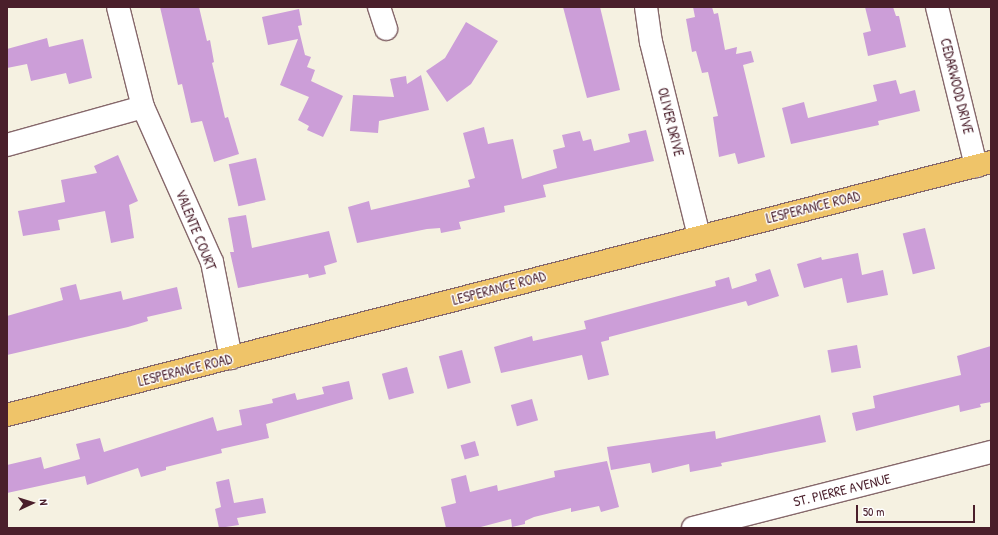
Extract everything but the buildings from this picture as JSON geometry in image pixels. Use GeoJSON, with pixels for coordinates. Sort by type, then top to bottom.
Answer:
{"type":"FeatureCollection","features":[{"type":"Feature","properties":{"kind":"main road","name":"LESPERANCE ROAD"},"geometry":{"type":"LineString","coordinates":[[7,415],[984,164]]}},
{"type":"Feature","properties":{"kind":"street","name":"VALENTE COURT"},"geometry":{"type":"LineString","coordinates":[[118,7],[143,107],[212,262],[231,358]]}},
{"type":"Feature","properties":{"kind":"street"},"geometry":{"type":"LineString","coordinates":[[379,7],[386,29]]}},
{"type":"Feature","properties":{"kind":"street","name":"OLIVER DRIVE"},"geometry":{"type":"LineString","coordinates":[[646,7],[651,42],[699,236]]}},
{"type":"Feature","properties":{"kind":"street","name":"CEDARWOOD DRIVE"},"geometry":{"type":"LineString","coordinates":[[937,7],[984,164]]}},
{"type":"Feature","properties":{"kind":"street"},"geometry":{"type":"LineString","coordinates":[[7,145],[143,107]]}},
{"type":"Feature","properties":{"kind":"street","name":"ST. PIERRE AVENUE"},"geometry":{"type":"LineString","coordinates":[[693,528],[991,452]]}}]}
